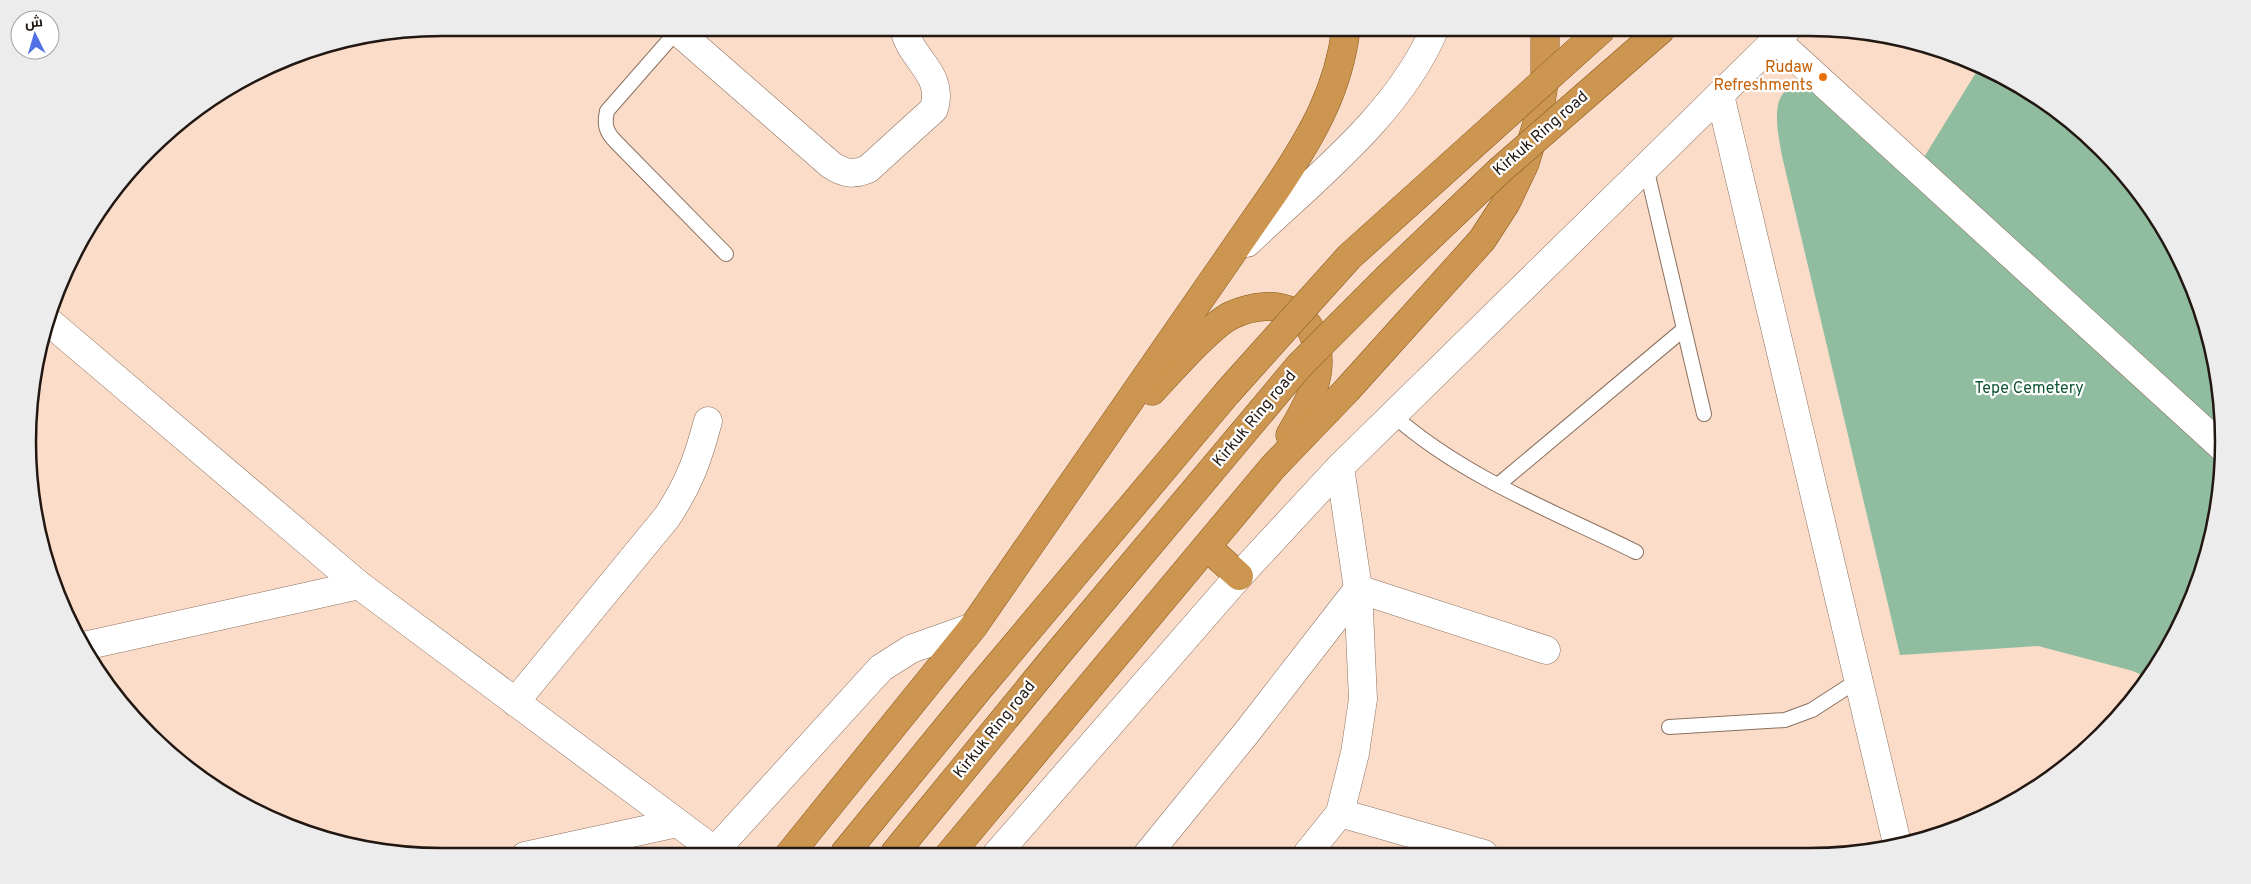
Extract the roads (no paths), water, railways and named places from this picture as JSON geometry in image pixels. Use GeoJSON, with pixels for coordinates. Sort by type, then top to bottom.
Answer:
{"type":"FeatureCollection","features":[{"type":"Feature","properties":{"kind":"highway"},"geometry":{"type":"LineString","coordinates":[[794,848],[973,627],[1310,139],[1330,92],[1344,49],[1345,36]]}},
{"type":"Feature","properties":{"kind":"highway"},"geometry":{"type":"LineString","coordinates":[[954,848],[1273,467],[1347,390],[1482,240],[1506,203],[1525,163],[1538,120],[1545,77],[1545,36]]}},
{"type":"Feature","properties":{"kind":"highway"},"geometry":{"type":"LineString","coordinates":[[849,848],[981,686],[1227,393],[1349,257],[1594,36]]}},
{"type":"Feature","properties":{"kind":"highway","name":"Kirkuk Ring road"},"geometry":{"type":"LineString","coordinates":[[899,848],[1060,651],[1299,366],[1387,278],[1492,178],[1654,36]]}},
{"type":"Feature","properties":{"kind":"highway"},"geometry":{"type":"LineString","coordinates":[[1090,457],[1212,330],[1230,316],[1252,308],[1268,305],[1282,306],[1296,313],[1306,323],[1314,338],[1318,365],[1308,403],[1273,467]]}},
{"type":"Feature","properties":{"kind":"highway"},"geometry":{"type":"LineString","coordinates":[[1207,547],[1239,576]]}},
{"type":"Feature","properties":{"kind":"street"},"geometry":{"type":"LineString","coordinates":[[684,36],[831,165],[841,171],[856,174],[868,169],[934,109],[938,96],[936,83],[905,36]]}},
{"type":"Feature","properties":{"kind":"street"},"geometry":{"type":"LineString","coordinates":[[1221,267],[1376,120],[1406,82],[1432,36]]}},
{"type":"Feature","properties":{"kind":"street"},"geometry":{"type":"LineString","coordinates":[[1002,848],[1239,576],[1340,467],[1779,36]]}},
{"type":"Feature","properties":{"kind":"street"},"geometry":{"type":"LineString","coordinates":[[1785,36],[2215,440]]}},
{"type":"Feature","properties":{"kind":"street"},"geometry":{"type":"LineString","coordinates":[[1720,94],[1896,838]]}},
{"type":"Feature","properties":{"kind":"street"},"geometry":{"type":"LineString","coordinates":[[54,326],[359,585],[678,822],[707,848]]}},
{"type":"Feature","properties":{"kind":"street"},"geometry":{"type":"LineString","coordinates":[[515,702],[667,517],[685,490],[697,461],[708,421]]}},
{"type":"Feature","properties":{"kind":"street"},"geometry":{"type":"LineString","coordinates":[[1312,848],[1340,813],[1355,753],[1363,699],[1358,589],[1340,467]]}},
{"type":"Feature","properties":{"kind":"street"},"geometry":{"type":"LineString","coordinates":[[91,645],[359,585]]}},
{"type":"Feature","properties":{"kind":"street"},"geometry":{"type":"LineString","coordinates":[[1358,589],[1546,650]]}},
{"type":"Feature","properties":{"kind":"street"},"geometry":{"type":"LineString","coordinates":[[1153,848],[1247,732],[1358,589]]}},
{"type":"Feature","properties":{"kind":"street"},"geometry":{"type":"LineString","coordinates":[[717,848],[881,668],[911,649],[973,627]]}},
{"type":"Feature","properties":{"kind":"street"},"geometry":{"type":"LineString","coordinates":[[1340,813],[1463,848]]}},
{"type":"Feature","properties":{"kind":"street"},"geometry":{"type":"LineString","coordinates":[[562,848],[678,822]]}},
{"type":"Feature","properties":{"kind":"lane"},"geometry":{"type":"LineString","coordinates":[[670,36],[607,111],[604,123],[612,138],[726,254]]}},
{"type":"Feature","properties":{"kind":"lane"},"geometry":{"type":"LineString","coordinates":[[1646,167],[1704,414]]}},
{"type":"Feature","properties":{"kind":"lane"},"geometry":{"type":"LineString","coordinates":[[1499,484],[1684,329]]}},
{"type":"Feature","properties":{"kind":"lane"},"geometry":{"type":"LineString","coordinates":[[1393,415],[1440,453],[1636,552]]}},
{"type":"Feature","properties":{"kind":"lane"},"geometry":{"type":"LineString","coordinates":[[1670,728],[1785,720],[1812,710],[1860,680]]}},
{"type":"Feature","properties":{"kind":"place","name":"Rudaw Refreshments"},"geometry":{"type":"Point","coordinates":[1823,77]}},
{"type":"Feature","properties":{"kind":"park label","name":"Tepe Cemetery"},"geometry":{"type":"Point","coordinates":[2029,389]}}]}
